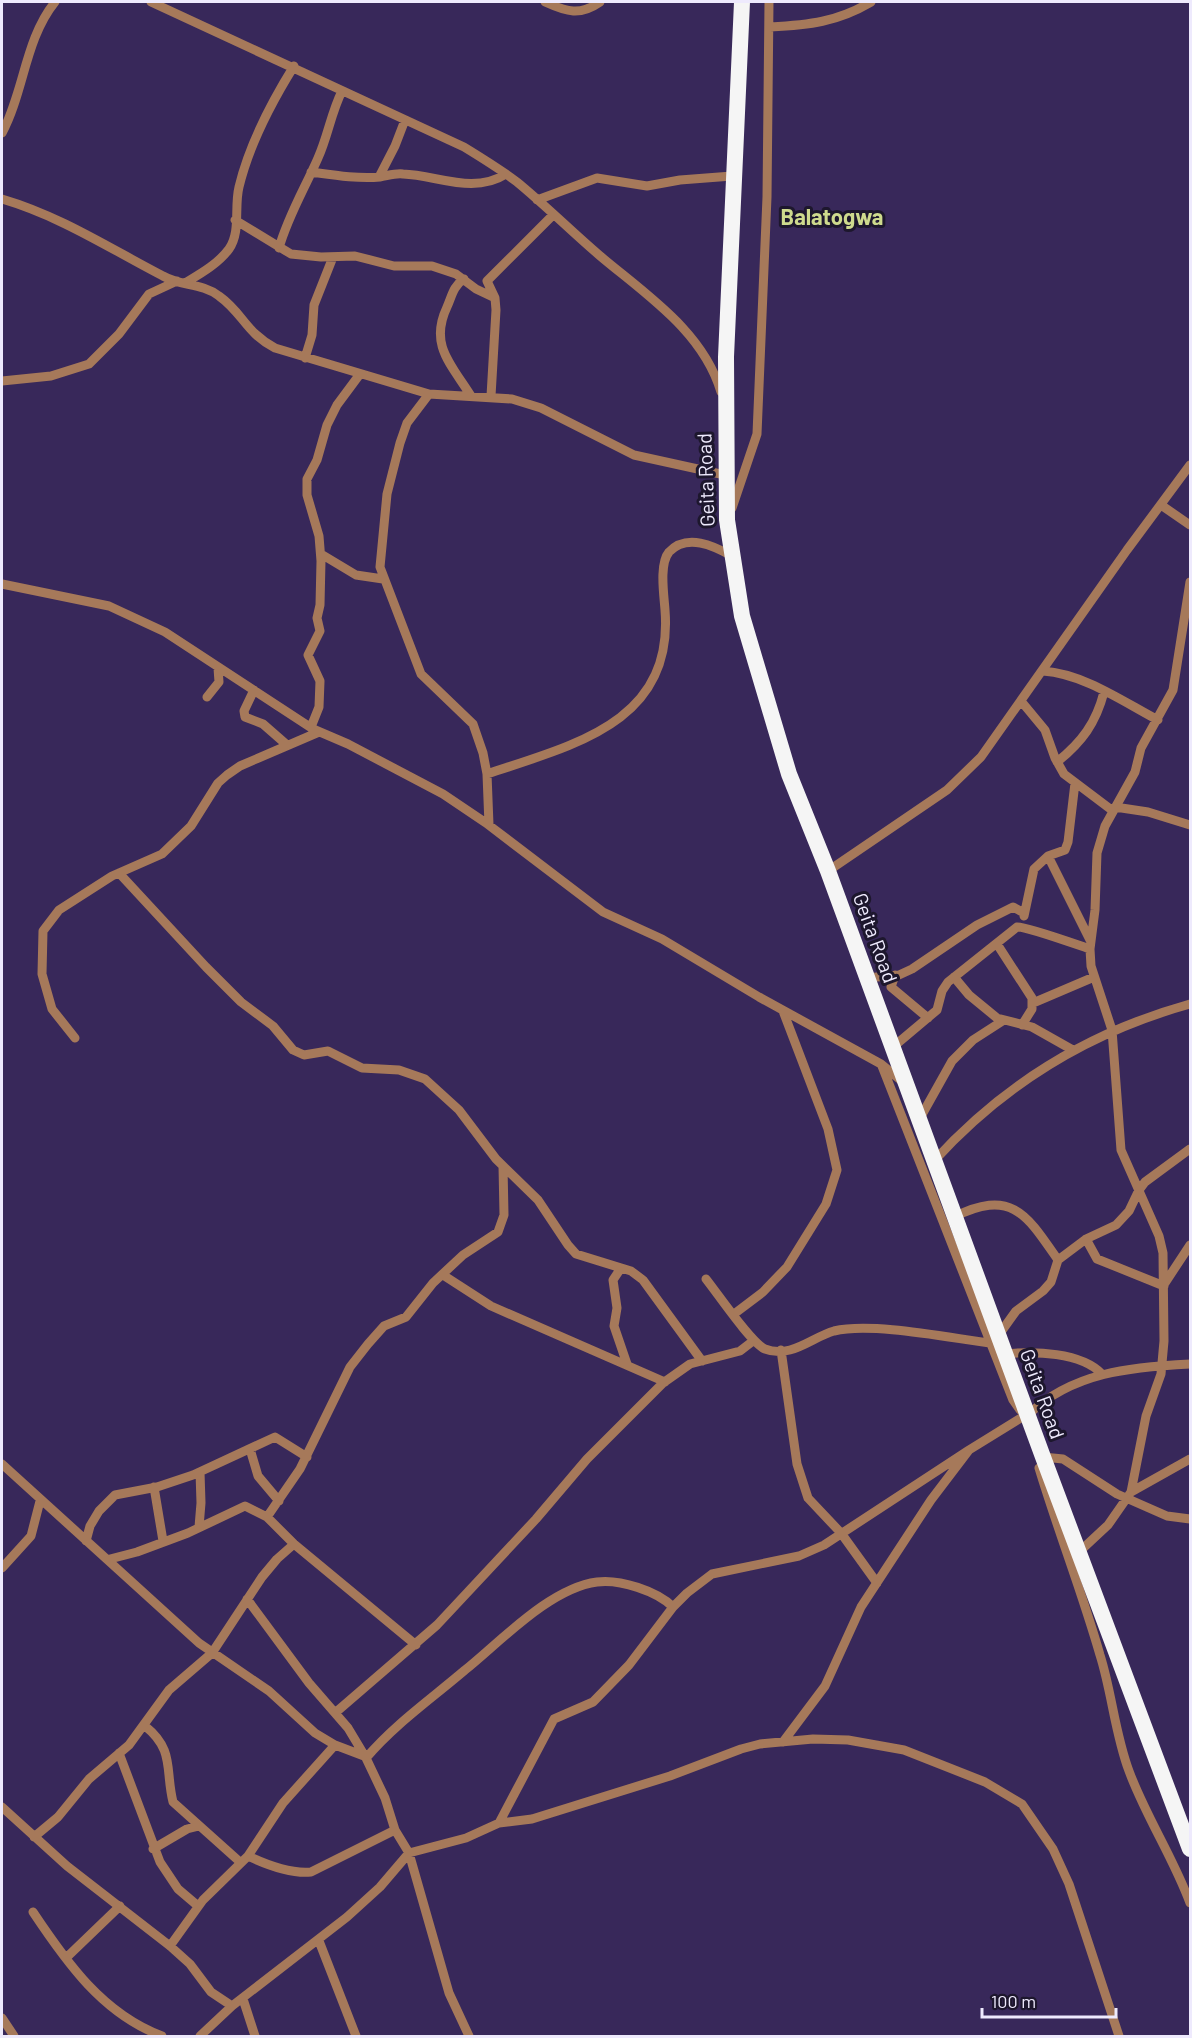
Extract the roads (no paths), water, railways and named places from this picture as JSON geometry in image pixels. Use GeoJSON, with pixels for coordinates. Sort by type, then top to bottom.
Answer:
{"type":"FeatureCollection","features":[{"type":"Feature","properties":{"kind":"highway","name":"Geita Road"},"geometry":{"type":"LineString","coordinates":[[742,2],[725,475],[727,520],[742,616],[789,774],[828,871],[893,1047],[954,1217],[994,1339],[1005,1354],[1191,1850]]}},
{"type":"Feature","properties":{"kind":"street"},"geometry":{"type":"LineString","coordinates":[[2,133],[14,105],[40,25],[55,2]]}},
{"type":"Feature","properties":{"kind":"street"},"geometry":{"type":"LineString","coordinates":[[152,2],[294,66],[342,91],[464,147],[506,174],[658,302],[692,339],[715,370],[726,408]]}},
{"type":"Feature","properties":{"kind":"street"},"geometry":{"type":"LineString","coordinates":[[545,2],[574,13],[585,11],[600,2]]}},
{"type":"Feature","properties":{"kind":"street"},"geometry":{"type":"LineString","coordinates":[[727,520],[757,434],[767,197],[770,2]]}},
{"type":"Feature","properties":{"kind":"street"},"geometry":{"type":"LineString","coordinates":[[770,27],[826,21],[847,15],[871,2]]}},
{"type":"Feature","properties":{"kind":"street"},"geometry":{"type":"LineString","coordinates":[[2,381],[51,376],[89,364],[119,334],[149,294],[181,282],[210,267],[229,249],[236,234],[239,188],[246,166],[267,114],[294,66]]}},
{"type":"Feature","properties":{"kind":"street"},"geometry":{"type":"LineString","coordinates":[[279,248],[288,221],[322,149],[330,116],[342,91]]}},
{"type":"Feature","properties":{"kind":"street"},"geometry":{"type":"LineString","coordinates":[[379,177],[400,136],[405,120]]}},
{"type":"Feature","properties":{"kind":"street"},"geometry":{"type":"LineString","coordinates":[[311,172],[379,177],[404,174],[446,182],[468,183],[490,181],[506,174]]}},
{"type":"Feature","properties":{"kind":"street"},"geometry":{"type":"LineString","coordinates":[[537,200],[597,178],[647,186],[680,180],[732,176],[734,180]]}},
{"type":"Feature","properties":{"kind":"street"},"geometry":{"type":"LineString","coordinates":[[2,199],[58,219],[181,282],[220,296],[262,341],[305,358],[429,394],[491,396],[541,408],[634,455],[725,475]]}},
{"type":"Feature","properties":{"kind":"street"},"geometry":{"type":"LineString","coordinates":[[491,396],[496,310],[495,298],[487,281],[553,215]]}},
{"type":"Feature","properties":{"kind":"street"},"geometry":{"type":"LineString","coordinates":[[236,220],[291,254],[355,256],[394,266],[432,266],[464,279],[476,289],[495,298]]}},
{"type":"Feature","properties":{"kind":"street"},"geometry":{"type":"LineString","coordinates":[[305,358],[312,335],[314,305],[333,257]]}},
{"type":"Feature","properties":{"kind":"street"},"geometry":{"type":"LineString","coordinates":[[464,279],[453,290],[442,316],[439,337],[445,356],[471,396]]}},
{"type":"Feature","properties":{"kind":"street"},"geometry":{"type":"LineString","coordinates":[[315,729],[320,699],[320,676],[308,656],[320,631],[317,618],[320,605],[321,554],[307,495],[307,479],[317,460],[327,425],[360,374]]}},
{"type":"Feature","properties":{"kind":"street"},"geometry":{"type":"LineString","coordinates":[[429,394],[407,423],[400,442],[387,494],[380,567],[422,674],[474,724],[487,774],[489,825]]}},
{"type":"Feature","properties":{"kind":"street"},"geometry":{"type":"LineString","coordinates":[[828,871],[918,810],[966,774],[1191,465]]}},
{"type":"Feature","properties":{"kind":"street"},"geometry":{"type":"LineString","coordinates":[[1161,505],[1191,525]]}},
{"type":"Feature","properties":{"kind":"street"},"geometry":{"type":"LineString","coordinates":[[487,774],[563,749],[602,729],[641,699],[657,676],[666,650],[664,596],[667,554],[677,546],[695,542],[712,545],[732,556]]}},
{"type":"Feature","properties":{"kind":"street"},"geometry":{"type":"LineString","coordinates":[[321,554],[356,575],[383,579]]}},
{"type":"Feature","properties":{"kind":"street"},"geometry":{"type":"LineString","coordinates":[[1129,1496],[1146,1416],[1162,1366],[1164,1285],[1159,1236],[1121,1150],[1112,1030],[1094,977],[1090,944],[1095,910],[1097,853],[1114,809],[1135,772],[1141,748],[1173,690],[1191,582]]}},
{"type":"Feature","properties":{"kind":"street"},"geometry":{"type":"LineString","coordinates":[[4,586],[109,606],[165,632],[315,729],[415,778],[489,825],[603,912],[662,939],[783,1011],[881,1064],[907,1086]]}},
{"type":"Feature","properties":{"kind":"street"},"geometry":{"type":"LineString","coordinates":[[207,697],[219,682],[218,668]]}},
{"type":"Feature","properties":{"kind":"street"},"geometry":{"type":"LineString","coordinates":[[1043,671],[1068,675],[1158,720]]}},
{"type":"Feature","properties":{"kind":"street"},"geometry":{"type":"LineString","coordinates":[[254,690],[244,711],[245,717],[263,724],[287,745]]}},
{"type":"Feature","properties":{"kind":"street"},"geometry":{"type":"LineString","coordinates":[[1057,762],[1078,744],[1094,723],[1104,692]]}},
{"type":"Feature","properties":{"kind":"street"},"geometry":{"type":"LineString","coordinates":[[1021,701],[1045,730],[1057,762],[1075,783],[1114,809],[1148,812],[1191,825]]}},
{"type":"Feature","properties":{"kind":"street"},"geometry":{"type":"LineString","coordinates":[[75,1038],[52,1009],[42,974],[43,931],[59,910],[119,873],[162,854],[191,826],[218,783],[227,775],[315,729]]}},
{"type":"Feature","properties":{"kind":"street"},"geometry":{"type":"LineString","coordinates":[[893,1047],[937,1010],[945,986],[1020,927],[1030,876],[1048,856],[1065,850],[1075,783]]}},
{"type":"Feature","properties":{"kind":"street"},"geometry":{"type":"LineString","coordinates":[[1048,856],[1090,944]]}},
{"type":"Feature","properties":{"kind":"street"},"geometry":{"type":"LineString","coordinates":[[119,873],[206,967],[241,1002],[273,1026],[293,1050],[304,1055],[328,1051],[362,1068],[399,1070],[418,1076],[459,1110],[470,1127],[503,1166],[538,1200],[567,1245],[576,1254],[631,1271],[643,1280],[702,1361]]}},
{"type":"Feature","properties":{"kind":"street"},"geometry":{"type":"LineString","coordinates":[[866,978],[895,975],[912,969],[958,936],[1003,911],[1013,908],[1024,913]]}},
{"type":"Feature","properties":{"kind":"street"},"geometry":{"type":"LineString","coordinates":[[1020,927],[1090,944]]}},
{"type":"Feature","properties":{"kind":"street"},"geometry":{"type":"LineString","coordinates":[[997,944],[1024,983],[1033,1003]]}},
{"type":"Feature","properties":{"kind":"street"},"geometry":{"type":"LineString","coordinates":[[895,975],[891,987],[895,993],[928,1018]]}},
{"type":"Feature","properties":{"kind":"street"},"geometry":{"type":"LineString","coordinates":[[1022,1025],[1033,1003],[1094,977]]}},
{"type":"Feature","properties":{"kind":"street"},"geometry":{"type":"LineString","coordinates":[[954,978],[982,1007],[1004,1020],[1040,1031],[1071,1049]]}},
{"type":"Feature","properties":{"kind":"street"},"geometry":{"type":"LineString","coordinates":[[934,1161],[981,1113],[1025,1079],[1071,1049],[1112,1030],[1191,1004]]}},
{"type":"Feature","properties":{"kind":"street"},"geometry":{"type":"LineString","coordinates":[[734,1314],[763,1292],[787,1268],[826,1204],[837,1170],[834,1149],[824,1119],[783,1011]]}},
{"type":"Feature","properties":{"kind":"street"},"geometry":{"type":"LineString","coordinates":[[919,1120],[952,1061],[973,1040],[1004,1020]]}},
{"type":"Feature","properties":{"kind":"street"},"geometry":{"type":"LineString","coordinates":[[881,1064],[994,1339],[1013,1400],[1026,1415],[1065,1554],[1101,1657],[1128,1769],[1150,1822],[1174,1864],[1191,1903]]}},
{"type":"Feature","properties":{"kind":"street"},"geometry":{"type":"LineString","coordinates":[[994,1339],[1016,1311],[1043,1291],[1051,1282],[1058,1260],[1086,1239],[1116,1225],[1129,1212],[1139,1190],[1155,1173],[1191,1149]]}},
{"type":"Feature","properties":{"kind":"street"},"geometry":{"type":"LineString","coordinates":[[267,1517],[307,1457],[350,1367],[384,1326],[406,1317],[424,1293],[463,1255],[498,1232],[504,1215],[503,1166]]}},
{"type":"Feature","properties":{"kind":"street"},"geometry":{"type":"LineString","coordinates":[[954,1217],[982,1206],[1002,1206],[1019,1211],[1034,1225],[1058,1260]]}},
{"type":"Feature","properties":{"kind":"street"},"geometry":{"type":"LineString","coordinates":[[1086,1239],[1096,1259],[1164,1285]]}},
{"type":"Feature","properties":{"kind":"street"},"geometry":{"type":"LineString","coordinates":[[1164,1285],[1183,1252],[1191,1245]]}},
{"type":"Feature","properties":{"kind":"street"},"geometry":{"type":"LineString","coordinates":[[621,1268],[613,1280],[617,1308],[614,1326],[627,1364]]}},
{"type":"Feature","properties":{"kind":"street"},"geometry":{"type":"LineString","coordinates":[[443,1275],[491,1306],[665,1382]]}},
{"type":"Feature","properties":{"kind":"street"},"geometry":{"type":"LineString","coordinates":[[706,1280],[753,1341],[767,1350],[798,1349],[834,1331],[857,1329],[994,1339]]}},
{"type":"Feature","properties":{"kind":"street"},"geometry":{"type":"LineString","coordinates":[[335,1713],[416,1645],[506,1552],[587,1459],[665,1382],[690,1364],[740,1351],[753,1341]]}},
{"type":"Feature","properties":{"kind":"street"},"geometry":{"type":"LineString","coordinates":[[781,1350],[797,1464],[808,1498],[841,1533],[877,1583]]}},
{"type":"Feature","properties":{"kind":"street"},"geometry":{"type":"LineString","coordinates":[[1005,1354],[1029,1352],[1072,1358],[1090,1364],[1102,1374]]}},
{"type":"Feature","properties":{"kind":"street"},"geometry":{"type":"LineString","coordinates":[[499,1823],[554,1719],[593,1702],[629,1665],[673,1606],[712,1574],[799,1556],[841,1533],[1026,1415],[1046,1398],[1102,1374],[1191,1364]]}},
{"type":"Feature","properties":{"kind":"street"},"geometry":{"type":"LineString","coordinates":[[86,1541],[90,1526],[107,1501],[125,1492],[154,1487],[200,1472],[275,1437],[307,1457]]}},
{"type":"Feature","properties":{"kind":"street"},"geometry":{"type":"LineString","coordinates":[[249,1449],[258,1476],[279,1501]]}},
{"type":"Feature","properties":{"kind":"street"},"geometry":{"type":"LineString","coordinates":[[783,1742],[825,1686],[861,1606],[931,1500],[969,1450]]}},
{"type":"Feature","properties":{"kind":"street"},"geometry":{"type":"LineString","coordinates":[[1042,1457],[1063,1459],[1167,1516],[1191,1519]]}},
{"type":"Feature","properties":{"kind":"street"},"geometry":{"type":"LineString","coordinates":[[1079,1552],[1108,1525],[1129,1496],[1191,1459]]}},
{"type":"Feature","properties":{"kind":"street"},"geometry":{"type":"LineString","coordinates":[[2,1464],[40,1501],[63,1517],[86,1541],[110,1559],[140,1591],[213,1653],[269,1690],[315,1733],[335,1745],[365,1757]]}},
{"type":"Feature","properties":{"kind":"street"},"geometry":{"type":"LineString","coordinates":[[199,1527],[200,1472]]}},
{"type":"Feature","properties":{"kind":"street"},"geometry":{"type":"LineString","coordinates":[[154,1487],[163,1541]]}},
{"type":"Feature","properties":{"kind":"street"},"geometry":{"type":"LineString","coordinates":[[2,1568],[31,1536],[40,1501]]}},
{"type":"Feature","properties":{"kind":"street"},"geometry":{"type":"LineString","coordinates":[[110,1559],[199,1527],[245,1506],[267,1517],[294,1544],[416,1645]]}},
{"type":"Feature","properties":{"kind":"street"},"geometry":{"type":"LineString","coordinates":[[34,1838],[58,1817],[89,1779],[145,1726],[170,1690],[213,1653],[247,1599],[277,1559],[294,1544]]}},
{"type":"Feature","properties":{"kind":"street"},"geometry":{"type":"LineString","coordinates":[[365,1757],[396,1726],[495,1644],[557,1598],[598,1582],[653,1592],[673,1606]]}},
{"type":"Feature","properties":{"kind":"street"},"geometry":{"type":"LineString","coordinates":[[247,1599],[309,1683],[335,1713],[365,1757],[408,1853],[449,1993],[469,2037]]}},
{"type":"Feature","properties":{"kind":"street"},"geometry":{"type":"LineString","coordinates":[[145,1726],[160,1739],[166,1752],[173,1802],[200,1826],[244,1859],[301,1873],[311,1872],[396,1830]]}},
{"type":"Feature","properties":{"kind":"street"},"geometry":{"type":"LineString","coordinates":[[200,2037],[232,2006],[319,1941],[380,1887],[408,1853],[466,1838],[499,1823],[539,1817],[670,1776],[741,1749],[783,1742],[848,1740],[904,1750],[985,1782],[1022,1804],[1053,1849],[1069,1884],[1119,2037]]}},
{"type":"Feature","properties":{"kind":"street"},"geometry":{"type":"LineString","coordinates":[[170,1946],[198,1906],[244,1859],[283,1803],[335,1745]]}},
{"type":"Feature","properties":{"kind":"street"},"geometry":{"type":"LineString","coordinates":[[119,1753],[153,1849],[168,1877],[198,1906]]}},
{"type":"Feature","properties":{"kind":"street"},"geometry":{"type":"LineString","coordinates":[[2,1807],[34,1838],[170,1946],[190,1964],[211,1992],[232,2006]]}},
{"type":"Feature","properties":{"kind":"street"},"geometry":{"type":"LineString","coordinates":[[153,1849],[190,1828],[200,1826]]}},
{"type":"Feature","properties":{"kind":"street"},"geometry":{"type":"LineString","coordinates":[[67,1957],[120,1906]]}},
{"type":"Feature","properties":{"kind":"street"},"geometry":{"type":"LineString","coordinates":[[33,1912],[49,1937],[91,1989],[113,2010],[162,2037]]}},
{"type":"Feature","properties":{"kind":"street"},"geometry":{"type":"LineString","coordinates":[[319,1941],[356,2037]]}},
{"type":"Feature","properties":{"kind":"street"},"geometry":{"type":"LineString","coordinates":[[243,2000],[255,2037]]}},
{"type":"Feature","properties":{"kind":"street"},"geometry":{"type":"LineString","coordinates":[[2,2018],[14,2037]]}},
{"type":"Feature","properties":{"kind":"district","name":"Balatogwa"},"geometry":{"type":"Point","coordinates":[832,217]}}]}
